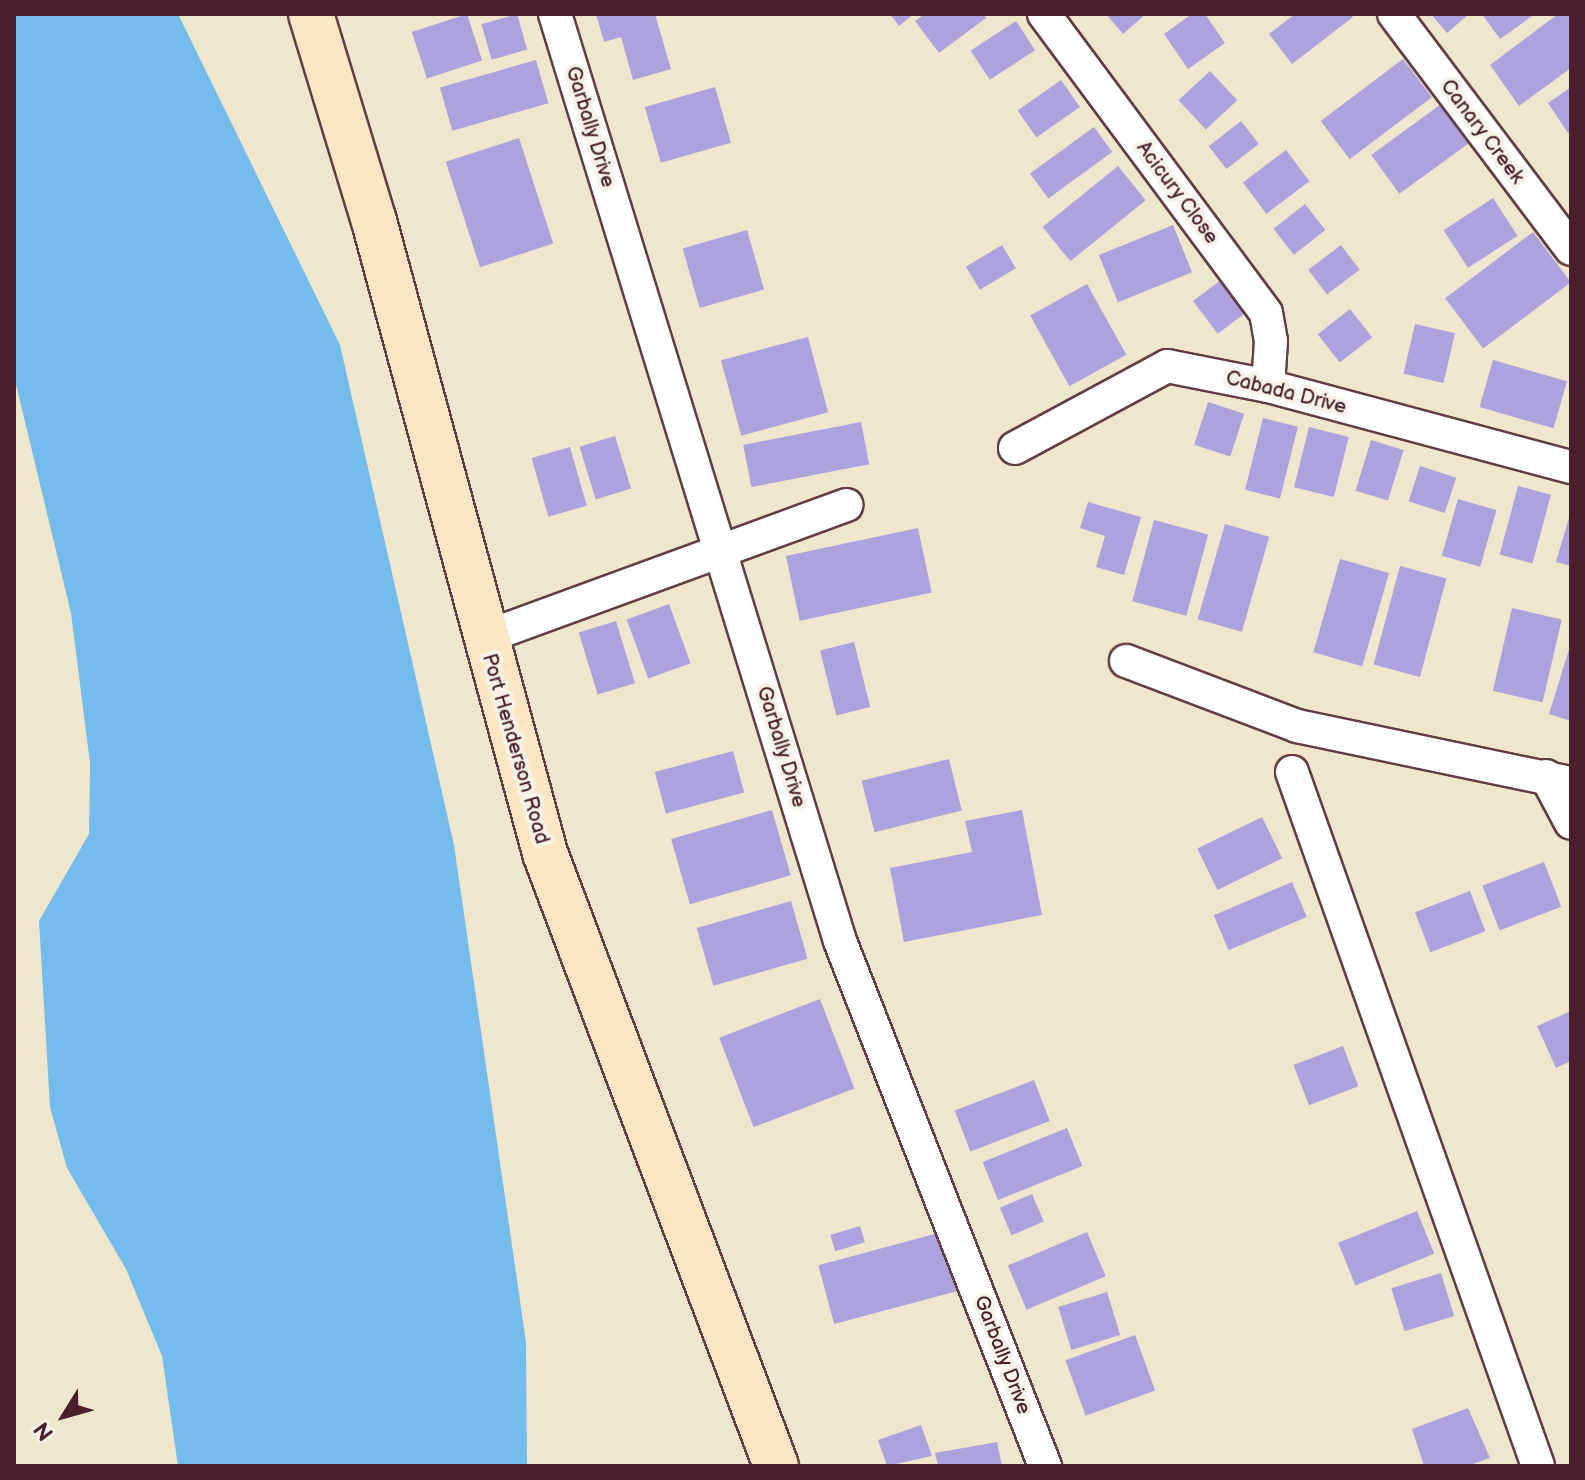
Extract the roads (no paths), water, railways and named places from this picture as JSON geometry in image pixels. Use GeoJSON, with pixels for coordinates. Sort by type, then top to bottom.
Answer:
{"type":"FeatureCollection","features":[{"type":"Feature","properties":{"kind":"street","name":"Port Henderson Road"},"geometry":{"type":"LineString","coordinates":[[311,14],[374,221],[483,638],[545,853],[776,1466]]}},
{"type":"Feature","properties":{"kind":"street","name":"Garbally Drive"},"geometry":{"type":"LineString","coordinates":[[555,14],[840,941],[1045,1466]]}},
{"type":"Feature","properties":{"kind":"street","name":"Acicury Close"},"geometry":{"type":"LineString","coordinates":[[1044,14],[1266,313],[1271,341],[1268,386]]}},
{"type":"Feature","properties":{"kind":"street","name":"Canary Creek"},"geometry":{"type":"LineString","coordinates":[[1394,14],[1571,249]]}},
{"type":"Feature","properties":{"kind":"street","name":"Cabada Drive"},"geometry":{"type":"LineString","coordinates":[[1015,448],[1167,366],[1268,386],[1571,467]]}},
{"type":"Feature","properties":{"kind":"street"},"geometry":{"type":"LineString","coordinates":[[483,638],[846,505]]}},
{"type":"Feature","properties":{"kind":"street"},"geometry":{"type":"LineString","coordinates":[[1126,661],[1297,726],[1559,779],[1571,823]]}},
{"type":"Feature","properties":{"kind":"street"},"geometry":{"type":"LineString","coordinates":[[1292,772],[1538,1466]]}},
{"type":"Feature","properties":{"kind":"water"},"geometry":{"type":"Polygon","coordinates":[[[14,14],[178,14],[340,345],[454,845],[526,1342],[527,1466],[178,1466],[162,1356],[126,1269],[67,1168],[50,1107],[39,921],[89,834],[90,763],[71,613],[14,376],[14,14]]]}}]}
